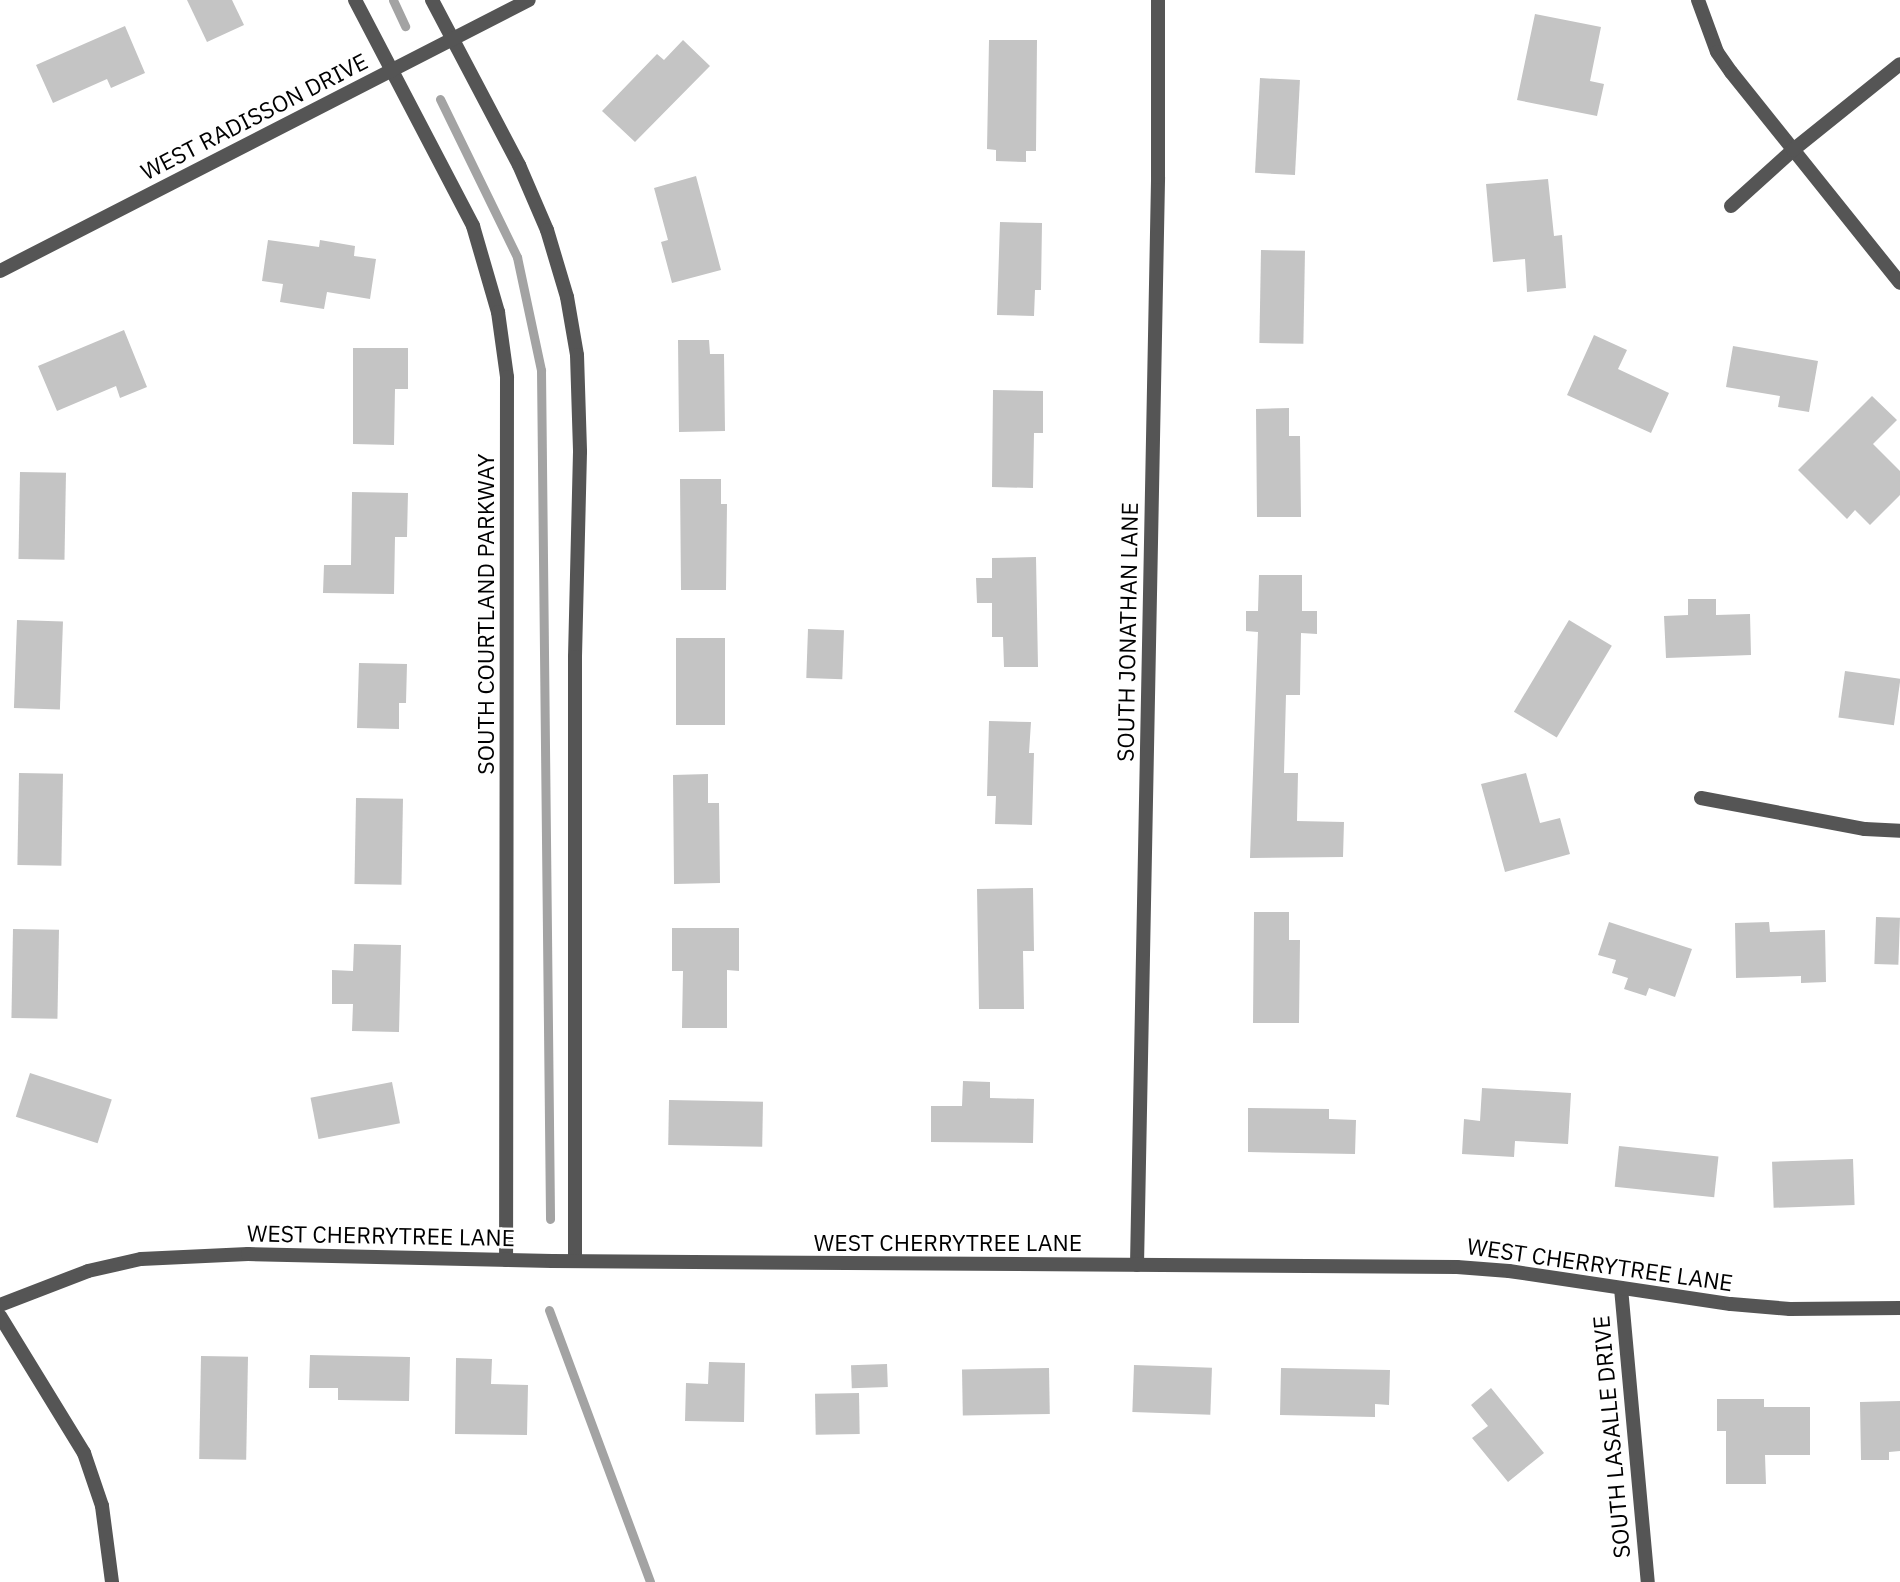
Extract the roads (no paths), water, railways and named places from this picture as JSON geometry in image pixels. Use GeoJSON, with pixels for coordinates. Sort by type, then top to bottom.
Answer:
{"type":"FeatureCollection","features":[{"type":"Feature","properties":{"kind":"street","name":"SOUTH COURTLAND PARKWAY"},"geometry":{"type":"LineString","coordinates":[[355,0],[473,226],[499,312],[507,377],[506,1260]]}},
{"type":"Feature","properties":{"kind":"street"},"geometry":{"type":"LineString","coordinates":[[432,0],[519,165],[547,230],[567,297],[577,355],[580,452],[574,824],[575,1261]]}},
{"type":"Feature","properties":{"kind":"street","name":"WEST RADISSON DRIVE"},"geometry":{"type":"LineString","coordinates":[[0,271],[529,0]]}},
{"type":"Feature","properties":{"kind":"street","name":"SOUTH JONATHAN LANE"},"geometry":{"type":"LineString","coordinates":[[1137,1265],[1158,177],[1158,0]]}},
{"type":"Feature","properties":{"kind":"street"},"geometry":{"type":"LineString","coordinates":[[1698,0],[1717,52],[1900,283]]}},
{"type":"Feature","properties":{"kind":"street"},"geometry":{"type":"LineString","coordinates":[[1731,206],[1793,150],[1900,64]]}},
{"type":"Feature","properties":{"kind":"street"},"geometry":{"type":"LineString","coordinates":[[1701,798],[1865,829],[1900,831]]}},
{"type":"Feature","properties":{"kind":"street","name":"WEST CHERRYTREE LANE"},"geometry":{"type":"LineString","coordinates":[[0,1306],[88,1271],[141,1259],[248,1254],[575,1261],[1457,1267],[1509,1271],[1790,1309],[1900,1308]]}},
{"type":"Feature","properties":{"kind":"street","name":"SOUTH LASALLE DRIVE"},"geometry":{"type":"LineString","coordinates":[[1620,1288],[1648,1582]]}},
{"type":"Feature","properties":{"kind":"street"},"geometry":{"type":"LineString","coordinates":[[0,1316],[84,1453],[102,1506],[112,1582]]}},
{"type":"Feature","properties":{"kind":"waterway"},"geometry":{"type":"LineString","coordinates":[[393,0],[405,26]]}},
{"type":"Feature","properties":{"kind":"waterway"},"geometry":{"type":"LineString","coordinates":[[440,99],[517,257],[541,370],[550,1219]]}},
{"type":"Feature","properties":{"kind":"waterway"},"geometry":{"type":"LineString","coordinates":[[549,1310],[650,1582]]}}]}
